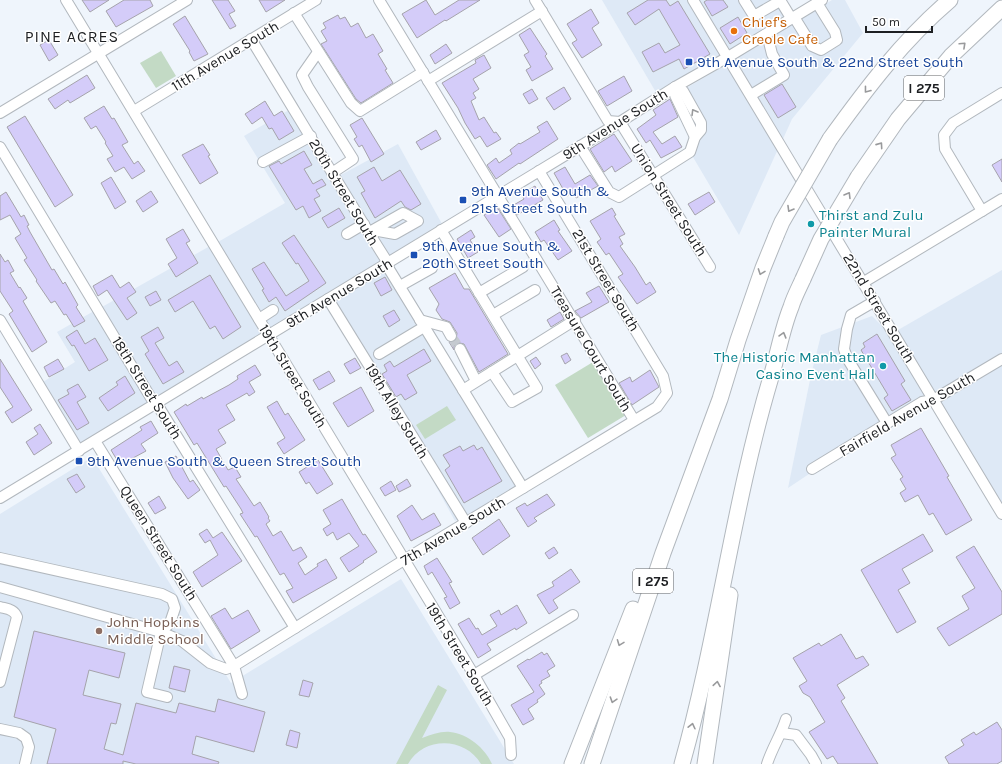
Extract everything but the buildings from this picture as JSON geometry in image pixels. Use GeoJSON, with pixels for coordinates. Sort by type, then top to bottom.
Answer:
{"type":"FeatureCollection","features":[{"type":"Feature","properties":{"kind":"highway","name":"I 275"},"geometry":{"type":"LineString","coordinates":[[592,764],[660,560],[720,399],[738,340],[763,268],[782,222],[830,139],[855,104],[896,53],[950,0]]}},
{"type":"Feature","properties":{"kind":"highway","name":"I 275"},"geometry":{"type":"LineString","coordinates":[[705,764],[760,412],[790,308],[821,240],[858,177],[898,119],[951,56],[1002,8]]}},
{"type":"Feature","properties":{"kind":"highway"},"geometry":{"type":"LineString","coordinates":[[572,764],[631,614],[720,399]]}},
{"type":"Feature","properties":{"kind":"highway"},"geometry":{"type":"LineString","coordinates":[[682,764],[691,732],[710,648],[730,544],[760,412]]}},
{"type":"Feature","properties":{"kind":"street","name":"19th Street South"},"geometry":{"type":"LineString","coordinates":[[66,0],[474,675],[510,738],[511,755]]}},
{"type":"Feature","properties":{"kind":"street"},"geometry":{"type":"LineString","coordinates":[[0,113],[187,0]]}},
{"type":"Feature","properties":{"kind":"street","name":"11th Avenue South"},"geometry":{"type":"LineString","coordinates":[[134,111],[316,0]]}},
{"type":"Feature","properties":{"kind":"street"},"geometry":{"type":"LineString","coordinates":[[379,0],[498,196]]}},
{"type":"Feature","properties":{"kind":"street"},"geometry":{"type":"LineString","coordinates":[[535,0],[608,121],[620,122]]}},
{"type":"Feature","properties":{"kind":"street","name":"22nd Street South"},"geometry":{"type":"LineString","coordinates":[[693,0],[875,300],[1002,514]]}},
{"type":"Feature","properties":{"kind":"street"},"geometry":{"type":"LineString","coordinates":[[744,0],[754,16],[780,0],[812,46],[821,50],[838,40],[819,2]]}},
{"type":"Feature","properties":{"kind":"street","name":"9th Avenue South"},"geometry":{"type":"LineString","coordinates":[[0,498],[269,336],[539,170],[819,2]]}},
{"type":"Feature","properties":{"kind":"street"},"geometry":{"type":"LineString","coordinates":[[294,13],[351,103],[360,112],[542,11]]}},
{"type":"Feature","properties":{"kind":"street"},"geometry":{"type":"LineString","coordinates":[[751,95],[784,75],[772,54],[769,42],[765,35]]}},
{"type":"Feature","properties":{"kind":"street","name":"20th Street South"},"geometry":{"type":"LineString","coordinates":[[252,39],[332,173],[369,229],[388,263],[389,269],[523,488]]}},
{"type":"Feature","properties":{"kind":"street"},"geometry":{"type":"LineString","coordinates":[[318,52],[302,75],[353,159],[332,173]]}},
{"type":"Feature","properties":{"kind":"street"},"geometry":{"type":"LineString","coordinates":[[580,146],[609,192],[619,197],[690,152],[695,137],[675,96],[676,88]]}},
{"type":"Feature","properties":{"kind":"street"},"geometry":{"type":"LineString","coordinates":[[982,211],[945,149],[944,135],[953,123],[1002,93]]}},
{"type":"Feature","properties":{"kind":"street","name":"Union Street South"},"geometry":{"type":"LineString","coordinates":[[620,122],[710,267]]}},
{"type":"Feature","properties":{"kind":"street"},"geometry":{"type":"LineString","coordinates":[[263,162],[311,136]]}},
{"type":"Feature","properties":{"kind":"street","name":"18th Street South"},"geometry":{"type":"LineString","coordinates":[[0,147],[151,398],[156,403],[296,628]]}},
{"type":"Feature","properties":{"kind":"street","name":"21st Street South"},"geometry":{"type":"LineString","coordinates":[[539,170],[663,376],[667,392]]}},
{"type":"Feature","properties":{"kind":"street","name":"Treasure Court South"},"geometry":{"type":"LineString","coordinates":[[498,196],[575,320],[634,420]]}},
{"type":"Feature","properties":{"kind":"street"},"geometry":{"type":"LineString","coordinates":[[864,282],[1002,199]]}},
{"type":"Feature","properties":{"kind":"street"},"geometry":{"type":"LineString","coordinates":[[347,234],[369,229]]}},
{"type":"Feature","properties":{"kind":"street"},"geometry":{"type":"LineString","coordinates":[[441,230],[537,388],[512,402],[492,372]]}},
{"type":"Feature","properties":{"kind":"street"},"geometry":{"type":"LineString","coordinates":[[479,293],[523,267]]}},
{"type":"Feature","properties":{"kind":"street"},"geometry":{"type":"LineString","coordinates":[[400,286],[432,268]]}},
{"type":"Feature","properties":{"kind":"street"},"geometry":{"type":"LineString","coordinates":[[493,315],[536,290]]}},
{"type":"Feature","properties":{"kind":"street","name":"19th Alley South"},"geometry":{"type":"LineString","coordinates":[[328,299],[466,523]]}},
{"type":"Feature","properties":{"kind":"street"},"geometry":{"type":"LineString","coordinates":[[875,300],[851,315],[844,349],[847,358],[887,423]]}},
{"type":"Feature","properties":{"kind":"street"},"geometry":{"type":"LineString","coordinates":[[259,319],[273,310]]}},
{"type":"Feature","properties":{"kind":"street"},"geometry":{"type":"LineString","coordinates":[[0,320],[79,451]]}},
{"type":"Feature","properties":{"kind":"street"},"geometry":{"type":"LineString","coordinates":[[463,390],[575,320]]}},
{"type":"Feature","properties":{"kind":"street"},"geometry":{"type":"LineString","coordinates":[[379,354],[422,324],[446,327],[451,336]]}},
{"type":"Feature","properties":{"kind":"street"},"geometry":{"type":"LineString","coordinates":[[460,349],[476,381]]}},
{"type":"Feature","properties":{"kind":"street","name":"Fairfield Avenue South"},"geometry":{"type":"LineString","coordinates":[[812,469],[922,402],[934,400],[1002,358]]}},
{"type":"Feature","properties":{"kind":"street","name":"7th Avenue South"},"geometry":{"type":"LineString","coordinates":[[234,666],[404,560],[657,407],[667,392]]}},
{"type":"Feature","properties":{"kind":"street","name":"Queen Street South"},"geometry":{"type":"LineString","coordinates":[[96,441],[234,666],[242,694]]}},
{"type":"Feature","properties":{"kind":"street"},"geometry":{"type":"LineString","coordinates":[[0,558],[162,594],[172,599],[175,608],[170,623],[161,632],[147,692],[167,697]]}},
{"type":"Feature","properties":{"kind":"street"},"geometry":{"type":"LineString","coordinates":[[0,587],[161,632],[182,641],[216,666],[226,669],[234,666]]}},
{"type":"Feature","properties":{"kind":"street"},"geometry":{"type":"LineString","coordinates":[[0,607],[12,610],[15,612],[17,617],[0,682]]}},
{"type":"Feature","properties":{"kind":"street"},"geometry":{"type":"LineString","coordinates":[[474,675],[573,615]]}},
{"type":"Feature","properties":{"kind":"street"},"geometry":{"type":"LineString","coordinates":[[767,764],[770,754],[782,733],[786,719]]}},
{"type":"Feature","properties":{"kind":"street"},"geometry":{"type":"LineString","coordinates":[[0,729],[19,733],[26,738],[29,747],[25,764]]}},
{"type":"Feature","properties":{"kind":"street"},"geometry":{"type":"LineString","coordinates":[[782,733],[796,735],[816,764]]}},
{"type":"Feature","properties":{"kind":"shaded area"},"geometry":{"type":"Polygon","coordinates":[[[602,0],[688,0],[722,55],[657,94],[602,0]]]}},
{"type":"Feature","properties":{"kind":"shaded area"},"geometry":{"type":"Polygon","coordinates":[[[699,0],[774,0],[785,16],[730,50],[699,0]]]}},
{"type":"Feature","properties":{"kind":"shaded area"},"geometry":{"type":"Polygon","coordinates":[[[832,0],[845,0],[863,33],[792,119],[783,139],[735,59],[832,0]]]}},
{"type":"Feature","properties":{"kind":"shaded area"},"geometry":{"type":"Polygon","coordinates":[[[727,64],[778,149],[739,235],[690,152],[696,145],[696,124],[678,93],[727,64]]]}},
{"type":"Feature","properties":{"kind":"shaded area"},"geometry":{"type":"Polygon","coordinates":[[[289,110],[381,261],[270,329],[218,242],[285,203],[244,136],[289,110]]]}},
{"type":"Feature","properties":{"kind":"shaded area"},"geometry":{"type":"Polygon","coordinates":[[[398,144],[442,224],[389,256],[339,176],[398,144]]]}},
{"type":"Feature","properties":{"kind":"shaded area"},"geometry":{"type":"Polygon","coordinates":[[[210,246],[262,333],[157,397],[102,307],[210,246]]]}},
{"type":"Feature","properties":{"kind":"shaded area"},"geometry":{"type":"Polygon","coordinates":[[[1002,270],[1002,353],[935,393],[898,330],[1002,270]]]}},
{"type":"Feature","properties":{"kind":"shaded area"},"geometry":{"type":"Polygon","coordinates":[[[385,271],[516,486],[481,508],[455,521],[334,301],[385,271]]]}},
{"type":"Feature","properties":{"kind":"shaded area"},"geometry":{"type":"Polygon","coordinates":[[[94,311],[149,402],[80,444],[43,382],[75,362],[57,332],[94,311]]]}},
{"type":"Feature","properties":{"kind":"shaded area"},"geometry":{"type":"Polygon","coordinates":[[[872,316],[889,333],[926,396],[919,398],[806,467],[809,474],[788,488],[811,375],[821,335],[872,316]]]}},
{"type":"Feature","properties":{"kind":"shaded area"},"geometry":{"type":"Polygon","coordinates":[[[1002,365],[1002,505],[940,402],[1002,365]]]}},
{"type":"Feature","properties":{"kind":"shaded area","name":"John Hopkins Middle School"},"geometry":{"type":"Polygon","coordinates":[[[92,457],[231,683],[401,579],[514,764],[0,764],[0,514],[92,457]]]}},
{"type":"Feature","properties":{"kind":"green space"},"geometry":{"type":"Polygon","coordinates":[[[161,51],[176,76],[156,88],[140,63],[161,51]]]}},
{"type":"Feature","properties":{"kind":"green space"},"geometry":{"type":"Polygon","coordinates":[[[593,362],[626,415],[588,438],[555,385],[593,362]]]}},
{"type":"Feature","properties":{"kind":"green space"},"geometry":{"type":"Polygon","coordinates":[[[447,406],[456,420],[425,439],[416,425],[447,406]]]}},
{"type":"Feature","properties":{"kind":"green space"},"geometry":{"type":"Polygon","coordinates":[[[438,685],[447,690],[422,738],[447,732],[457,733],[480,747],[492,764],[481,764],[474,755],[465,749],[444,743],[424,748],[415,755],[408,764],[396,764],[438,685]]]}},
{"type":"Feature","properties":{"kind":"tunnel"},"geometry":{"type":"LineString","coordinates":[[451,336],[460,349]]}},
{"type":"Feature","properties":{"kind":"place","name":"Chief's Creole Cafe"},"geometry":{"type":"Point","coordinates":[734,31]}},
{"type":"Feature","properties":{"kind":"place","name":"9th Avenue South & 22nd Street South"},"geometry":{"type":"Point","coordinates":[689,62]}},
{"type":"Feature","properties":{"kind":"place","name":"9th Avenue South & 21st Street South"},"geometry":{"type":"Point","coordinates":[463,200]}},
{"type":"Feature","properties":{"kind":"place","name":"Thirst and Zulu Painter Mural"},"geometry":{"type":"Point","coordinates":[811,224]}},
{"type":"Feature","properties":{"kind":"place","name":"9th Avenue South & 20th Street South"},"geometry":{"type":"Point","coordinates":[414,255]}},
{"type":"Feature","properties":{"kind":"place","name":"The Historic Manhattan Casino Event Hall"},"geometry":{"type":"Point","coordinates":[883,366]}},
{"type":"Feature","properties":{"kind":"place","name":"9th Avenue South & Queen Street South"},"geometry":{"type":"Point","coordinates":[79,461]}},
{"type":"Feature","properties":{"kind":"place","name":"John Hopkins Middle School"},"geometry":{"type":"Point","coordinates":[99,631]}},
{"type":"Feature","properties":{"kind":"district","name":"PINE ACRES"},"geometry":{"type":"Point","coordinates":[72,36]}}]}
